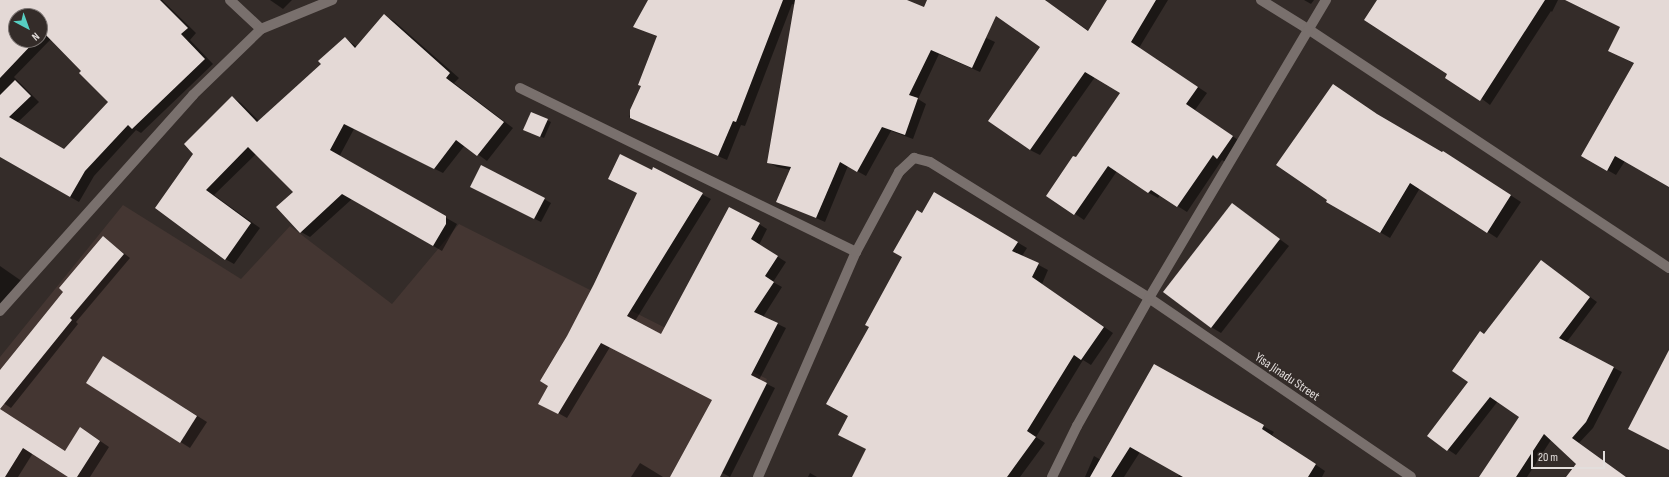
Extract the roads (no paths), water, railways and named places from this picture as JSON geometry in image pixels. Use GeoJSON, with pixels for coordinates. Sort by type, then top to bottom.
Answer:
{"type":"FeatureCollection","features":[{"type":"Feature","properties":{"kind":"street"},"geometry":{"type":"LineString","coordinates":[[230,0],[261,29]]}},
{"type":"Feature","properties":{"kind":"street"},"geometry":{"type":"LineString","coordinates":[[0,311],[193,95],[261,29],[332,0]]}},
{"type":"Feature","properties":{"kind":"street"},"geometry":{"type":"LineString","coordinates":[[1261,0],[1308,29],[1669,268]]}},
{"type":"Feature","properties":{"kind":"street"},"geometry":{"type":"LineString","coordinates":[[1052,477],[1077,426],[1149,298],[1326,0]]}},
{"type":"Feature","properties":{"kind":"street"},"geometry":{"type":"LineString","coordinates":[[520,88],[856,252],[758,477]]}},
{"type":"Feature","properties":{"kind":"street","name":"Yisa Jinadu Street"},"geometry":{"type":"LineString","coordinates":[[856,252],[898,172],[914,158],[930,162],[1149,298],[1411,477]]}}]}
